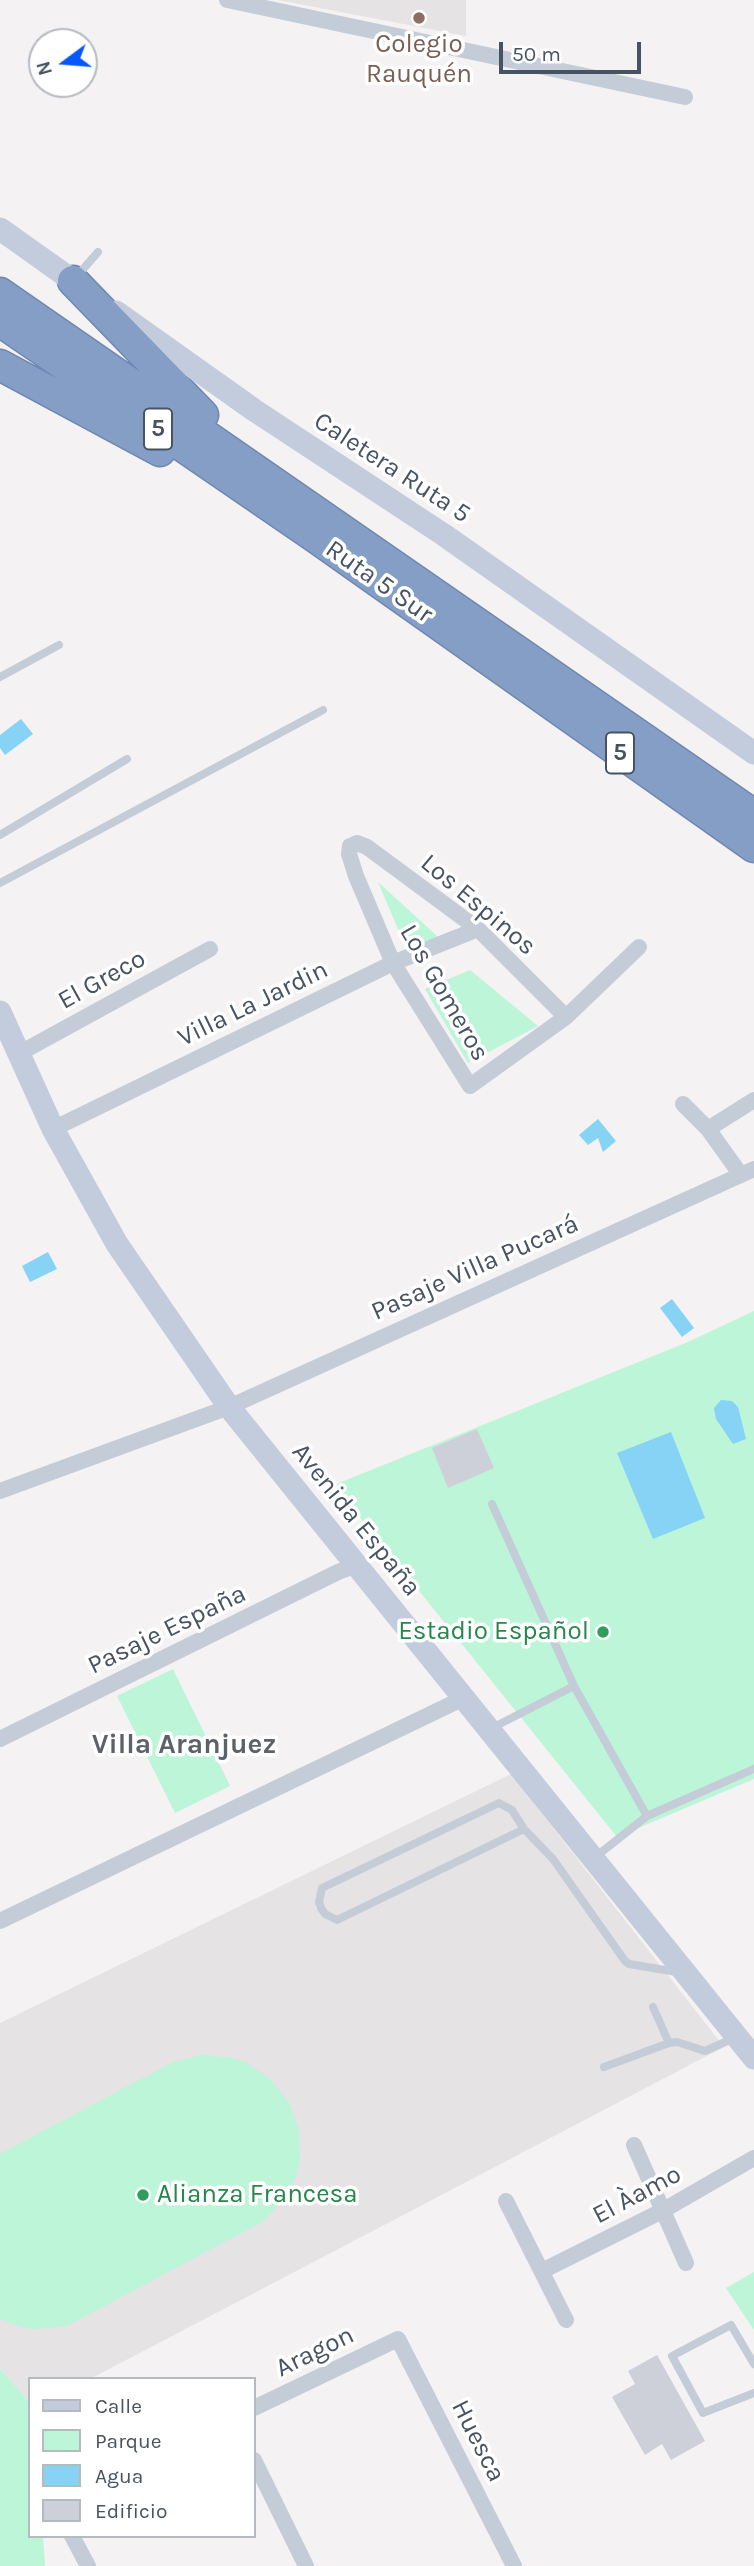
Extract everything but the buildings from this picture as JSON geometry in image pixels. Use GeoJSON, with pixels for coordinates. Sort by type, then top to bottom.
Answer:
{"type":"FeatureCollection","features":[{"type":"Feature","properties":{"kind":"highway"},"geometry":{"type":"LineString","coordinates":[[73,281],[201,414],[314,522]]}},
{"type":"Feature","properties":{"kind":"highway","name":"Ruta 5 Sur"},"geometry":{"type":"LineString","coordinates":[[0,293],[754,847]]}},
{"type":"Feature","properties":{"kind":"highway","name":"Ruta 5 Sur"},"geometry":{"type":"LineString","coordinates":[[0,321],[314,522],[754,814]]}},
{"type":"Feature","properties":{"kind":"highway"},"geometry":{"type":"LineString","coordinates":[[0,365],[314,522]]}},
{"type":"Feature","properties":{"kind":"main road","name":"Caletera Ruta 5"},"geometry":{"type":"LineString","coordinates":[[0,229],[254,410],[434,528],[754,753]]}},
{"type":"Feature","properties":{"kind":"main road","name":"Avenida España"},"geometry":{"type":"LineString","coordinates":[[0,1012],[10,1044],[52,1129],[117,1244],[229,1407],[754,2058]]}},
{"type":"Feature","properties":{"kind":"street"},"geometry":{"type":"LineString","coordinates":[[227,0],[685,97]]}},
{"type":"Feature","properties":{"kind":"street","name":"Los Espinos"},"geometry":{"type":"LineString","coordinates":[[350,846],[357,843],[367,847],[478,929],[566,1017]]}},
{"type":"Feature","properties":{"kind":"street","name":"Los Gomeros"},"geometry":{"type":"LineString","coordinates":[[350,846],[349,854],[356,876],[393,963],[470,1086],[566,1017]]}},
{"type":"Feature","properties":{"kind":"street","name":"Villa La Jardin"},"geometry":{"type":"LineString","coordinates":[[52,1129],[393,963],[478,929]]}},
{"type":"Feature","properties":{"kind":"street"},"geometry":{"type":"LineString","coordinates":[[566,1017],[639,947]]}},
{"type":"Feature","properties":{"kind":"street","name":"El Greco"},"geometry":{"type":"LineString","coordinates":[[10,1044],[210,949]]}},
{"type":"Feature","properties":{"kind":"street"},"geometry":{"type":"LineString","coordinates":[[708,1129],[754,1100]]}},
{"type":"Feature","properties":{"kind":"street","name":"Pasaje Villa Pucará"},"geometry":{"type":"LineString","coordinates":[[0,1491],[229,1407],[748,1172],[683,1104]]}},
{"type":"Feature","properties":{"kind":"street","name":"Pasaje España"},"geometry":{"type":"LineString","coordinates":[[0,1740],[357,1565]]}},
{"type":"Feature","properties":{"kind":"street"},"geometry":{"type":"LineString","coordinates":[[0,1921],[464,1698]]}},
{"type":"Feature","properties":{"kind":"street"},"geometry":{"type":"LineString","coordinates":[[634,2145],[686,2263]]}},
{"type":"Feature","properties":{"kind":"street","name":"El Àamo"},"geometry":{"type":"LineString","coordinates":[[542,2271],[662,2211],[754,2158]]}},
{"type":"Feature","properties":{"kind":"street"},"geometry":{"type":"LineString","coordinates":[[506,2201],[566,2319]]}},
{"type":"Feature","properties":{"kind":"street","name":"Aragon"},"geometry":{"type":"LineString","coordinates":[[256,2407],[398,2339]]}},
{"type":"Feature","properties":{"kind":"street","name":"Huesca"},"geometry":{"type":"LineString","coordinates":[[398,2339],[514,2566]]}},
{"type":"Feature","properties":{"kind":"street"},"geometry":{"type":"LineString","coordinates":[[256,2464],[306,2566]]}},
{"type":"Feature","properties":{"kind":"street"},"geometry":{"type":"LineString","coordinates":[[73,2538],[88,2566]]}},
{"type":"Feature","properties":{"kind":"lane"},"geometry":{"type":"LineString","coordinates":[[73,281],[98,252]]}},
{"type":"Feature","properties":{"kind":"lane"},"geometry":{"type":"LineString","coordinates":[[0,677],[59,645]]}},
{"type":"Feature","properties":{"kind":"lane"},"geometry":{"type":"LineString","coordinates":[[0,883],[323,710]]}},
{"type":"Feature","properties":{"kind":"lane"},"geometry":{"type":"LineString","coordinates":[[0,835],[127,759]]}},
{"type":"Feature","properties":{"kind":"lane"},"geometry":{"type":"LineString","coordinates":[[492,1503],[574,1686],[647,1816]]}},
{"type":"Feature","properties":{"kind":"lane"},"geometry":{"type":"LineString","coordinates":[[489,1730],[574,1686]]}},
{"type":"Feature","properties":{"kind":"lane"},"geometry":{"type":"LineString","coordinates":[[593,1859],[647,1816],[754,1769]]}},
{"type":"Feature","properties":{"kind":"lane"},"geometry":{"type":"LineString","coordinates":[[524,1829],[337,1920],[321,1908],[319,1902],[322,1888],[493,1805],[504,1805],[512,1810],[524,1829],[553,1858],[625,1961],[686,1974]]}},
{"type":"Feature","properties":{"kind":"lane"},"geometry":{"type":"LineString","coordinates":[[653,2007],[669,2043]]}},
{"type":"Feature","properties":{"kind":"lane"},"geometry":{"type":"LineString","coordinates":[[604,2067],[669,2043],[677,2042],[705,2051],[736,2036]]}},
{"type":"Feature","properties":{"kind":"lane"},"geometry":{"type":"LineString","coordinates":[[754,2364],[731,2325],[672,2356],[703,2413],[754,2393]]}},
{"type":"Feature","properties":{"kind":"shaded area","name":"Colegio Rauquén"},"geometry":{"type":"Polygon","coordinates":[[[278,0],[466,0],[466,36],[278,0]]]}},
{"type":"Feature","properties":{"kind":"shaded area","name":"Alianza Francesa"},"geometry":{"type":"Polygon","coordinates":[[[511,1774],[724,2047],[94,2377],[28,2377],[28,2401],[0,2368],[0,2023],[511,1774]]]}},
{"type":"Feature","properties":{"kind":"green space"},"geometry":{"type":"Polygon","coordinates":[[[378,882],[449,947],[412,962],[378,882]]]}},
{"type":"Feature","properties":{"kind":"green space"},"geometry":{"type":"Polygon","coordinates":[[[470,970],[538,1026],[468,1063],[425,989],[470,970]]]}},
{"type":"Feature","properties":{"kind":"green space","name":"Estadio Español"},"geometry":{"type":"Polygon","coordinates":[[[754,1311],[754,1779],[617,1837],[334,1485],[688,1342],[754,1311]]]}},
{"type":"Feature","properties":{"kind":"green space"},"geometry":{"type":"Polygon","coordinates":[[[173,1669],[230,1786],[175,1813],[117,1696],[173,1669]]]}},
{"type":"Feature","properties":{"kind":"green space","name":"Alianza Francesa"},"geometry":{"type":"Polygon","coordinates":[[[202,2055],[246,2062],[270,2079],[289,2102],[299,2130],[300,2160],[297,2175],[283,2201],[262,2222],[67,2326],[24,2328],[0,2319],[0,2154],[173,2062],[202,2055]]]}},
{"type":"Feature","properties":{"kind":"green space"},"geometry":{"type":"Polygon","coordinates":[[[754,2272],[754,2330],[726,2288],[754,2272]]]}},
{"type":"Feature","properties":{"kind":"green space"},"geometry":{"type":"Polygon","coordinates":[[[0,2368],[28,2401],[28,2538],[43,2538],[45,2566],[0,2566],[0,2368]]]}},
{"type":"Feature","properties":{"kind":"water"},"geometry":{"type":"Polygon","coordinates":[[[21,719],[33,734],[5,755],[0,748],[0,735],[21,719]]]}},
{"type":"Feature","properties":{"kind":"water"},"geometry":{"type":"Polygon","coordinates":[[[598,1119],[616,1141],[603,1152],[598,1138],[588,1145],[579,1135],[598,1119]]]}},
{"type":"Feature","properties":{"kind":"water"},"geometry":{"type":"Polygon","coordinates":[[[48,1252],[57,1269],[30,1282],[22,1266],[48,1252]]]}},
{"type":"Feature","properties":{"kind":"water"},"geometry":{"type":"Polygon","coordinates":[[[672,1299],[694,1328],[682,1337],[660,1308],[672,1299]]]}},
{"type":"Feature","properties":{"kind":"water"},"geometry":{"type":"Polygon","coordinates":[[[721,1400],[732,1401],[738,1407],[746,1439],[733,1444],[716,1419],[714,1408],[721,1400]]]}},
{"type":"Feature","properties":{"kind":"water"},"geometry":{"type":"Polygon","coordinates":[[[671,1432],[705,1518],[653,1539],[617,1453],[671,1432]]]}},
{"type":"Feature","properties":{"kind":"place","name":"Colegio Rauquén"},"geometry":{"type":"Point","coordinates":[419,18]}},
{"type":"Feature","properties":{"kind":"place","name":"Estadio Español"},"geometry":{"type":"Point","coordinates":[603,1632]}},
{"type":"Feature","properties":{"kind":"place","name":"Alianza Francesa"},"geometry":{"type":"Point","coordinates":[143,2195]}},
{"type":"Feature","properties":{"kind":"district","name":"Villa Aranjuez"},"geometry":{"type":"Point","coordinates":[184,1745]}}]}
